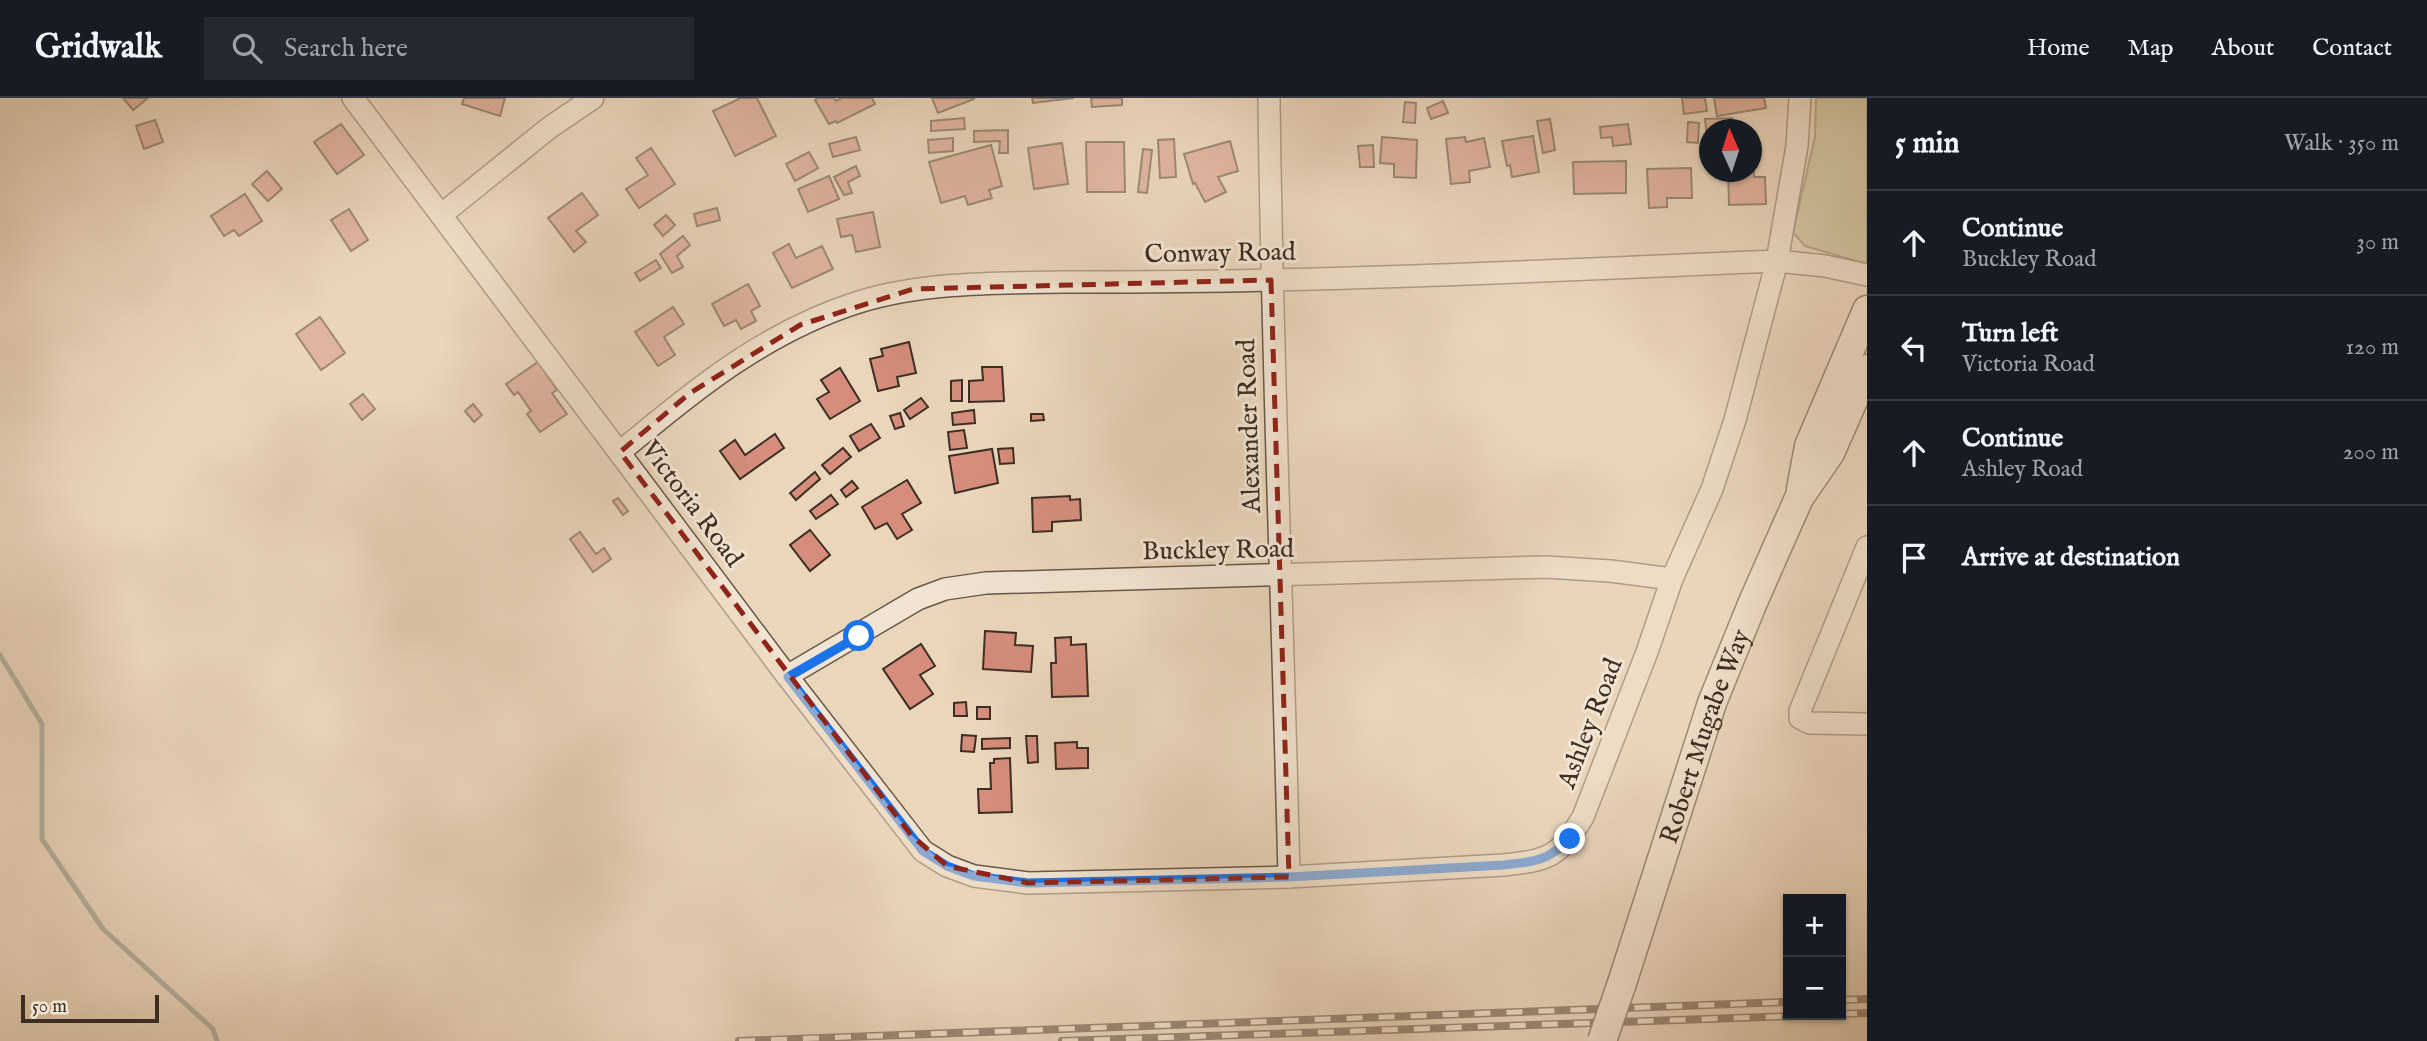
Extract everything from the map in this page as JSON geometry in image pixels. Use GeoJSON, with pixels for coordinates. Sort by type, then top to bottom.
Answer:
{"type":"FeatureCollection","features":[{"type":"Feature","properties":{"kind":"main road","name":"Robert Mugabe Way"},"geometry":{"type":"LineString","coordinates":[[1799,498],[1809,446],[1867,310]]}},
{"type":"Feature","properties":{"kind":"main road","name":"Robert Mugabe Way"},"geometry":{"type":"LineString","coordinates":[[1602,1041],[1712,703],[1753,601],[1799,498],[1830,453],[1867,369]]}},
{"type":"Feature","properties":{"kind":"street","name":"Victoria Road"},"geometry":{"type":"LineString","coordinates":[[353,98],[788,677],[923,851],[947,866],[974,876],[1028,883]]}},
{"type":"Feature","properties":{"kind":"street"},"geometry":{"type":"LineString","coordinates":[[441,215],[549,128],[593,98]]}},
{"type":"Feature","properties":{"kind":"street","name":"Alexander Road"},"geometry":{"type":"LineString","coordinates":[[1269,98],[1271,281],[1289,877]]}},
{"type":"Feature","properties":{"kind":"street","name":"Ashley Road"},"geometry":{"type":"LineString","coordinates":[[1028,883],[1289,877],[1503,865],[1537,861],[1557,852],[1570,839],[1583,817],[1647,652],[1672,579],[1712,489],[1731,431],[1777,261],[1797,146],[1800,98]]}},
{"type":"Feature","properties":{"kind":"street","name":"Conway Road"},"geometry":{"type":"LineString","coordinates":[[620,452],[690,393],[748,352],[800,325],[859,302],[913,289],[1015,282],[1271,281],[1777,261],[1825,266],[1867,275]]}},
{"type":"Feature","properties":{"kind":"street"},"geometry":{"type":"LineString","coordinates":[[1867,547],[1800,710],[1800,718],[1810,723],[1867,723]]}},
{"type":"Feature","properties":{"kind":"street","name":"Buckley Road"},"geometry":{"type":"LineString","coordinates":[[788,677],[918,599],[946,589],[986,583],[1546,566],[1672,579]]}},
{"type":"Feature","properties":{"kind":"highlighted area"},"geometry":{"type":"Polygon","coordinates":[[[1271,280],[1289,877],[1028,883],[947,866],[911,835],[620,452],[690,393],[800,325],[913,289],[1271,280]]]}},
{"type":"Feature","properties":{"kind":"shaded area"},"geometry":{"type":"Polygon","coordinates":[[[1816,98],[1867,98],[1867,264],[1805,246],[1793,232],[1815,137],[1816,98]]]}},
{"type":"Feature","properties":{"kind":"building"},"geometry":{"type":"Polygon","coordinates":[[[123,98],[148,98],[133,110],[123,98]]]}},
{"type":"Feature","properties":{"kind":"building"},"geometry":{"type":"Polygon","coordinates":[[[464,98],[505,98],[500,116],[462,104],[464,98]]]}},
{"type":"Feature","properties":{"kind":"building"},"geometry":{"type":"Polygon","coordinates":[[[741,98],[757,98],[776,136],[735,156],[713,111],[741,98]]]}},
{"type":"Feature","properties":{"kind":"building"},"geometry":{"type":"Polygon","coordinates":[[[834,98],[836,101],[842,98],[872,98],[875,104],[837,123],[836,121],[829,124],[815,100],[834,98]]]}},
{"type":"Feature","properties":{"kind":"building"},"geometry":{"type":"Polygon","coordinates":[[[932,98],[974,98],[974,99],[938,113],[932,98]]]}},
{"type":"Feature","properties":{"kind":"building"},"geometry":{"type":"Polygon","coordinates":[[[1032,98],[1074,98],[1033,103],[1032,98]]]}},
{"type":"Feature","properties":{"kind":"building"},"geometry":{"type":"Polygon","coordinates":[[[1091,98],[1122,98],[1122,105],[1092,107],[1091,98]]]}},
{"type":"Feature","properties":{"kind":"building"},"geometry":{"type":"Polygon","coordinates":[[[1682,98],[1705,98],[1707,111],[1684,114],[1682,98]]]}},
{"type":"Feature","properties":{"kind":"building"},"geometry":{"type":"Polygon","coordinates":[[[1714,98],[1764,98],[1766,108],[1717,116],[1714,98]]]}},
{"type":"Feature","properties":{"kind":"building"},"geometry":{"type":"Polygon","coordinates":[[[1443,101],[1448,113],[1431,119],[1427,108],[1443,101]]]}},
{"type":"Feature","properties":{"kind":"building"},"geometry":{"type":"Polygon","coordinates":[[[1405,102],[1416,103],[1415,123],[1403,122],[1405,102]]]}},
{"type":"Feature","properties":{"kind":"building"},"geometry":{"type":"Polygon","coordinates":[[[964,118],[965,129],[931,131],[931,121],[964,118]]]}},
{"type":"Feature","properties":{"kind":"building"},"geometry":{"type":"Polygon","coordinates":[[[1550,119],[1555,150],[1543,153],[1537,121],[1550,119]]]}},
{"type":"Feature","properties":{"kind":"building"},"geometry":{"type":"Polygon","coordinates":[[[155,120],[163,142],[144,149],[136,126],[155,120]]]}},
{"type":"Feature","properties":{"kind":"building"},"geometry":{"type":"Polygon","coordinates":[[[1688,122],[1699,123],[1698,143],[1687,142],[1688,122]]]}},
{"type":"Feature","properties":{"kind":"building"},"geometry":{"type":"Polygon","coordinates":[[[341,124],[364,155],[337,174],[314,142],[341,124]]]}},
{"type":"Feature","properties":{"kind":"building"},"geometry":{"type":"Polygon","coordinates":[[[1628,124],[1631,144],[1613,146],[1612,137],[1601,138],[1600,127],[1628,124]]]}},
{"type":"Feature","properties":{"kind":"building"},"geometry":{"type":"Polygon","coordinates":[[[1008,130],[1008,153],[999,153],[1000,141],[974,142],[974,131],[1008,130]]]}},
{"type":"Feature","properties":{"kind":"building"},"geometry":{"type":"Polygon","coordinates":[[[1533,136],[1539,172],[1512,177],[1502,141],[1533,136]]]}},
{"type":"Feature","properties":{"kind":"building"},"geometry":{"type":"Polygon","coordinates":[[[856,137],[860,150],[833,157],[829,144],[856,137]]]}},
{"type":"Feature","properties":{"kind":"building"},"geometry":{"type":"Polygon","coordinates":[[[1382,137],[1417,140],[1416,178],[1394,177],[1394,164],[1380,163],[1382,137]]]}},
{"type":"Feature","properties":{"kind":"building"},"geometry":{"type":"Polygon","coordinates":[[[1465,137],[1466,142],[1484,138],[1490,167],[1469,171],[1470,182],[1451,184],[1446,139],[1465,137]]]}},
{"type":"Feature","properties":{"kind":"building"},"geometry":{"type":"Polygon","coordinates":[[[953,138],[953,151],[929,153],[928,140],[953,138]]]}},
{"type":"Feature","properties":{"kind":"building"},"geometry":{"type":"Polygon","coordinates":[[[1174,139],[1176,177],[1160,178],[1158,140],[1174,139]]]}},
{"type":"Feature","properties":{"kind":"building"},"geometry":{"type":"Polygon","coordinates":[[[1230,141],[1238,171],[1218,177],[1226,192],[1205,202],[1195,183],[1193,184],[1184,154],[1230,141]]]}},
{"type":"Feature","properties":{"kind":"building"},"geometry":{"type":"Polygon","coordinates":[[[1086,142],[1124,142],[1125,192],[1087,192],[1086,142]]]}},
{"type":"Feature","properties":{"kind":"building"},"geometry":{"type":"Polygon","coordinates":[[[1062,143],[1068,184],[1034,189],[1028,148],[1062,143]]]}},
{"type":"Feature","properties":{"kind":"building"},"geometry":{"type":"Polygon","coordinates":[[[991,145],[1002,186],[989,190],[992,198],[968,205],[965,196],[941,203],[929,162],[991,145]]]}},
{"type":"Feature","properties":{"kind":"building"},"geometry":{"type":"Polygon","coordinates":[[[1373,145],[1374,167],[1360,167],[1358,146],[1373,145]]]}},
{"type":"Feature","properties":{"kind":"building"},"geometry":{"type":"Polygon","coordinates":[[[651,148],[675,184],[639,208],[626,189],[648,175],[636,158],[651,148]]]}},
{"type":"Feature","properties":{"kind":"building"},"geometry":{"type":"Polygon","coordinates":[[[1143,149],[1152,150],[1147,193],[1138,192],[1143,149]]]}},
{"type":"Feature","properties":{"kind":"building"},"geometry":{"type":"Polygon","coordinates":[[[809,152],[818,168],[795,181],[786,164],[809,152]]]}},
{"type":"Feature","properties":{"kind":"building"},"geometry":{"type":"Polygon","coordinates":[[[1626,161],[1626,193],[1574,194],[1573,162],[1626,161]]]}},
{"type":"Feature","properties":{"kind":"building"},"geometry":{"type":"Polygon","coordinates":[[[856,166],[860,176],[848,182],[852,193],[844,195],[834,177],[856,166]]]}},
{"type":"Feature","properties":{"kind":"building"},"geometry":{"type":"Polygon","coordinates":[[[1691,168],[1692,198],[1667,198],[1667,207],[1649,208],[1647,169],[1691,168]]]}},
{"type":"Feature","properties":{"kind":"building"},"geometry":{"type":"Polygon","coordinates":[[[267,171],[282,189],[268,201],[252,184],[267,171]]]}},
{"type":"Feature","properties":{"kind":"building"},"geometry":{"type":"Polygon","coordinates":[[[829,176],[839,199],[808,212],[798,189],[829,176]]]}},
{"type":"Feature","properties":{"kind":"building"},"geometry":{"type":"Polygon","coordinates":[[[1762,177],[1765,177],[1766,204],[1729,205],[1728,182],[1762,182],[1762,177]]]}},
{"type":"Feature","properties":{"kind":"building"},"geometry":{"type":"Polygon","coordinates":[[[582,193],[598,215],[576,231],[586,242],[574,252],[548,218],[582,193]]]}},
{"type":"Feature","properties":{"kind":"building"},"geometry":{"type":"Polygon","coordinates":[[[245,194],[262,221],[239,236],[234,230],[224,236],[211,216],[245,194]]]}},
{"type":"Feature","properties":{"kind":"building"},"geometry":{"type":"Polygon","coordinates":[[[717,208],[720,220],[697,226],[694,214],[717,208]]]}},
{"type":"Feature","properties":{"kind":"building"},"geometry":{"type":"Polygon","coordinates":[[[349,209],[368,240],[351,251],[331,220],[349,209]]]}},
{"type":"Feature","properties":{"kind":"building"},"geometry":{"type":"Polygon","coordinates":[[[873,212],[880,247],[856,252],[852,235],[841,237],[837,219],[873,212]]]}},
{"type":"Feature","properties":{"kind":"building"},"geometry":{"type":"Polygon","coordinates":[[[666,215],[675,225],[663,236],[654,225],[666,215]]]}},
{"type":"Feature","properties":{"kind":"building"},"geometry":{"type":"Polygon","coordinates":[[[683,236],[690,245],[677,256],[683,267],[672,273],[660,254],[683,236]]]}},
{"type":"Feature","properties":{"kind":"building"},"geometry":{"type":"Polygon","coordinates":[[[789,244],[796,258],[822,246],[833,269],[792,288],[773,253],[789,244]]]}},
{"type":"Feature","properties":{"kind":"building"},"geometry":{"type":"Polygon","coordinates":[[[656,260],[661,268],[640,281],[635,273],[656,260]]]}},
{"type":"Feature","properties":{"kind":"building"},"geometry":{"type":"Polygon","coordinates":[[[748,284],[760,306],[751,311],[756,321],[741,329],[736,320],[724,326],[712,304],[748,284]]]}},
{"type":"Feature","properties":{"kind":"building"},"geometry":{"type":"Polygon","coordinates":[[[673,307],[684,324],[664,337],[675,355],[658,366],[635,332],[673,307]]]}},
{"type":"Feature","properties":{"kind":"building"},"geometry":{"type":"Polygon","coordinates":[[[320,317],[345,353],[321,370],[296,334],[320,317]]]}},
{"type":"Feature","properties":{"kind":"building"},"geometry":{"type":"Polygon","coordinates":[[[909,342],[916,373],[897,377],[899,386],[878,391],[870,359],[883,356],[881,349],[909,342]]]}},
{"type":"Feature","properties":{"kind":"building"},"geometry":{"type":"Polygon","coordinates":[[[538,362],[557,390],[552,393],[567,414],[540,432],[527,414],[531,411],[518,392],[514,395],[506,384],[538,362]]]}},
{"type":"Feature","properties":{"kind":"building"},"geometry":{"type":"Polygon","coordinates":[[[982,367],[1002,367],[1004,401],[969,402],[969,381],[983,380],[982,367]]]}},
{"type":"Feature","properties":{"kind":"building"},"geometry":{"type":"Polygon","coordinates":[[[840,368],[860,401],[830,419],[817,399],[829,392],[821,380],[840,368]]]}},
{"type":"Feature","properties":{"kind":"building"},"geometry":{"type":"Polygon","coordinates":[[[962,380],[962,401],[951,401],[951,381],[962,380]]]}},
{"type":"Feature","properties":{"kind":"building"},"geometry":{"type":"Polygon","coordinates":[[[363,394],[375,409],[362,420],[350,404],[363,394]]]}},
{"type":"Feature","properties":{"kind":"building"},"geometry":{"type":"Polygon","coordinates":[[[921,398],[928,407],[910,419],[904,410],[921,398]]]}},
{"type":"Feature","properties":{"kind":"building"},"geometry":{"type":"Polygon","coordinates":[[[473,404],[482,415],[474,422],[465,411],[473,404]]]}},
{"type":"Feature","properties":{"kind":"building"},"geometry":{"type":"Polygon","coordinates":[[[974,410],[975,423],[953,425],[952,413],[974,410]]]}},
{"type":"Feature","properties":{"kind":"building"},"geometry":{"type":"Polygon","coordinates":[[[900,413],[904,426],[895,429],[890,416],[900,413]]]}},
{"type":"Feature","properties":{"kind":"building"},"geometry":{"type":"Polygon","coordinates":[[[1031,414],[1043,414],[1044,420],[1031,421],[1031,414]]]}},
{"type":"Feature","properties":{"kind":"building"},"geometry":{"type":"Polygon","coordinates":[[[871,424],[880,438],[859,451],[850,436],[871,424]]]}},
{"type":"Feature","properties":{"kind":"building"},"geometry":{"type":"Polygon","coordinates":[[[964,430],[967,448],[950,450],[948,432],[964,430]]]}},
{"type":"Feature","properties":{"kind":"building"},"geometry":{"type":"Polygon","coordinates":[[[775,434],[784,448],[740,479],[720,451],[735,440],[745,455],[775,434]]]}},
{"type":"Feature","properties":{"kind":"building"},"geometry":{"type":"Polygon","coordinates":[[[843,448],[851,457],[830,474],[822,465],[843,448]]]}},
{"type":"Feature","properties":{"kind":"building"},"geometry":{"type":"Polygon","coordinates":[[[1013,448],[1014,463],[1000,464],[998,449],[1013,448]]]}},
{"type":"Feature","properties":{"kind":"building"},"geometry":{"type":"Polygon","coordinates":[[[992,449],[998,483],[955,493],[949,456],[992,449]]]}},
{"type":"Feature","properties":{"kind":"building"},"geometry":{"type":"Polygon","coordinates":[[[815,472],[820,479],[796,500],[790,493],[815,472]]]}},
{"type":"Feature","properties":{"kind":"building"},"geometry":{"type":"Polygon","coordinates":[[[907,480],[921,503],[902,514],[912,530],[897,539],[887,523],[875,529],[862,507],[907,480]]]}},
{"type":"Feature","properties":{"kind":"building"},"geometry":{"type":"Polygon","coordinates":[[[852,481],[858,488],[846,497],[841,490],[852,481]]]}},
{"type":"Feature","properties":{"kind":"building"},"geometry":{"type":"Polygon","coordinates":[[[831,495],[838,504],[816,519],[810,511],[831,495]]]}},
{"type":"Feature","properties":{"kind":"building"},"geometry":{"type":"Polygon","coordinates":[[[1070,496],[1070,500],[1080,499],[1081,520],[1052,522],[1052,531],[1033,532],[1032,498],[1070,496]]]}},
{"type":"Feature","properties":{"kind":"building"},"geometry":{"type":"Polygon","coordinates":[[[618,498],[628,511],[623,515],[613,501],[618,498]]]}},
{"type":"Feature","properties":{"kind":"building"},"geometry":{"type":"Polygon","coordinates":[[[810,530],[830,555],[810,571],[790,545],[810,530]]]}},
{"type":"Feature","properties":{"kind":"building"},"geometry":{"type":"Polygon","coordinates":[[[580,532],[596,554],[604,548],[611,559],[593,572],[570,539],[580,532]]]}},
{"type":"Feature","properties":{"kind":"building"},"geometry":{"type":"Polygon","coordinates":[[[985,631],[1016,633],[1015,645],[1033,646],[1031,672],[983,669],[985,631]]]}},
{"type":"Feature","properties":{"kind":"building"},"geometry":{"type":"Polygon","coordinates":[[[1071,637],[1071,645],[1086,644],[1088,696],[1052,697],[1051,663],[1056,663],[1055,638],[1071,637]]]}},
{"type":"Feature","properties":{"kind":"building"},"geometry":{"type":"Polygon","coordinates":[[[921,644],[935,666],[920,675],[933,694],[910,709],[883,669],[921,644]]]}},
{"type":"Feature","properties":{"kind":"building"},"geometry":{"type":"Polygon","coordinates":[[[966,702],[967,716],[954,716],[954,703],[966,702]]]}},
{"type":"Feature","properties":{"kind":"building"},"geometry":{"type":"Polygon","coordinates":[[[977,707],[990,707],[990,719],[977,719],[977,707]]]}},
{"type":"Feature","properties":{"kind":"building"},"geometry":{"type":"Polygon","coordinates":[[[962,735],[976,736],[974,752],[961,751],[962,735]]]}},
{"type":"Feature","properties":{"kind":"building"},"geometry":{"type":"Polygon","coordinates":[[[1026,736],[1037,736],[1038,762],[1028,763],[1026,736]]]}},
{"type":"Feature","properties":{"kind":"building"},"geometry":{"type":"Polygon","coordinates":[[[1010,738],[1010,748],[982,749],[982,739],[1010,738]]]}},
{"type":"Feature","properties":{"kind":"building"},"geometry":{"type":"Polygon","coordinates":[[[1077,742],[1077,748],[1088,748],[1088,768],[1056,769],[1055,743],[1077,742]]]}},
{"type":"Feature","properties":{"kind":"building"},"geometry":{"type":"Polygon","coordinates":[[[1010,758],[1012,812],[979,813],[978,789],[991,789],[990,763],[994,763],[994,759],[1010,758]]]}},
{"type":"Feature","properties":{"kind":"waterway"},"geometry":{"type":"LineString","coordinates":[[0,655],[42,724],[42,839],[103,929],[213,1029],[217,1041]]}},
{"type":"Feature","properties":{"kind":"railway"},"geometry":{"type":"LineString","coordinates":[[1846,1000],[1867,999]]}},
{"type":"Feature","properties":{"kind":"railway"},"geometry":{"type":"LineString","coordinates":[[739,1041],[1783,1002]]}},
{"type":"Feature","properties":{"kind":"railway"},"geometry":{"type":"LineString","coordinates":[[1846,1014],[1867,1013]]}},
{"type":"Feature","properties":{"kind":"railway"},"geometry":{"type":"LineString","coordinates":[[1062,1041],[1783,1016]]}},
{"type":"Feature","properties":{"kind":"route"},"geometry":{"type":"LineString","coordinates":[[859,636],[788,677],[923,851],[947,866],[974,876],[1028,883],[1289,877],[1503,865],[1537,861],[1557,852],[1570,839]]}}]}
